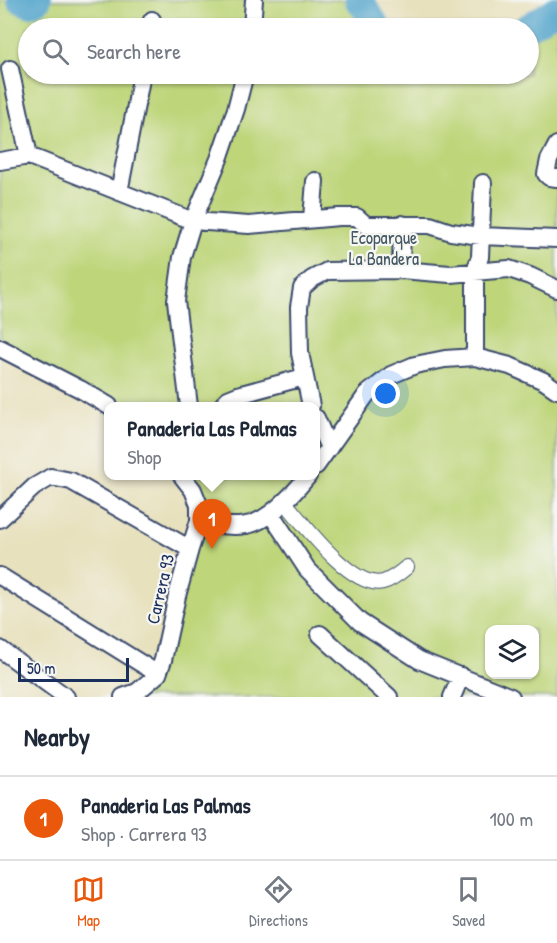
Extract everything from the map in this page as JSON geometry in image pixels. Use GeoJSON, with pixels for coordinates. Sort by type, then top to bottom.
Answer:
{"type":"FeatureCollection","features":[{"type":"Feature","properties":{"kind":"street"},"geometry":{"type":"LineString","coordinates":[[253,18],[254,0]]}},
{"type":"Feature","properties":{"kind":"street"},"geometry":{"type":"LineString","coordinates":[[10,69],[29,156]]}},
{"type":"Feature","properties":{"kind":"street"},"geometry":{"type":"LineString","coordinates":[[119,192],[140,84]]}},
{"type":"Feature","properties":{"kind":"street"},"geometry":{"type":"LineString","coordinates":[[189,402],[176,301],[182,257],[193,222],[219,159],[242,84]]}},
{"type":"Feature","properties":{"kind":"street"},"geometry":{"type":"LineString","coordinates":[[557,145],[549,160],[546,174],[557,178]]}},
{"type":"Feature","properties":{"kind":"street"},"geometry":{"type":"LineString","coordinates":[[0,161],[29,156],[193,222],[249,225],[357,217],[366,225],[430,225],[451,232],[481,236],[557,238]]}},
{"type":"Feature","properties":{"kind":"street"},"geometry":{"type":"LineString","coordinates":[[312,219],[315,181]]}},
{"type":"Feature","properties":{"kind":"street"},"geometry":{"type":"LineString","coordinates":[[475,357],[475,271],[480,257],[483,183]]}},
{"type":"Feature","properties":{"kind":"street"},"geometry":{"type":"LineString","coordinates":[[401,270],[402,224]]}},
{"type":"Feature","properties":{"kind":"street"},"geometry":{"type":"LineString","coordinates":[[310,402],[300,353],[299,307],[302,288],[312,279],[327,271],[401,270],[450,274],[509,269],[557,289]]}},
{"type":"Feature","properties":{"kind":"street"},"geometry":{"type":"LineString","coordinates":[[0,348],[104,403]]}},
{"type":"Feature","properties":{"kind":"street"},"geometry":{"type":"LineString","coordinates":[[320,460],[367,394],[392,375],[415,364],[475,357],[510,366],[544,381],[557,390]]}},
{"type":"Feature","properties":{"kind":"street"},"geometry":{"type":"LineString","coordinates":[[225,402],[238,395],[304,377]]}},
{"type":"Feature","properties":{"kind":"street"},"geometry":{"type":"LineString","coordinates":[[320,429],[329,448]]}},
{"type":"Feature","properties":{"kind":"street"},"geometry":{"type":"LineString","coordinates":[[0,519],[34,487],[51,477],[71,481],[190,549]]}},
{"type":"Feature","properties":{"kind":"street","name":"Carrera 93"},"geometry":{"type":"LineString","coordinates":[[158,674],[177,596],[199,521],[199,505],[186,480]]}},
{"type":"Feature","properties":{"kind":"street"},"geometry":{"type":"LineString","coordinates":[[199,521],[230,526],[249,525],[271,514],[304,480]]}},
{"type":"Feature","properties":{"kind":"street"},"geometry":{"type":"LineString","coordinates":[[284,501],[326,551],[349,571],[365,580],[382,582],[406,567]]}},
{"type":"Feature","properties":{"kind":"street"},"geometry":{"type":"LineString","coordinates":[[271,514],[307,569],[360,622],[419,660],[511,697]]}},
{"type":"Feature","properties":{"kind":"street"},"geometry":{"type":"LineString","coordinates":[[0,576],[158,674],[137,692],[123,697]]}},
{"type":"Feature","properties":{"kind":"street"},"geometry":{"type":"LineString","coordinates":[[320,634],[387,696]]}},
{"type":"Feature","properties":{"kind":"street"},"geometry":{"type":"LineString","coordinates":[[0,650],[66,697]]}},
{"type":"Feature","properties":{"kind":"street"},"geometry":{"type":"LineString","coordinates":[[452,697],[461,676]]}},
{"type":"Feature","properties":{"kind":"green space","name":"Ecoparque La Bandera"},"geometry":{"type":"Polygon","coordinates":[[[0,0],[20,0],[29,4],[38,0],[358,0],[372,18],[18,18],[18,84],[539,84],[539,20],[557,9],[557,697],[123,697],[158,674],[199,521],[184,480],[320,480],[320,402],[104,402],[0,348],[0,0]]]}},
{"type":"Feature","properties":{"kind":"waterway"},"geometry":{"type":"LineString","coordinates":[[20,0],[29,4],[38,0]]}},
{"type":"Feature","properties":{"kind":"waterway"},"geometry":{"type":"LineString","coordinates":[[358,0],[372,18]]}},
{"type":"Feature","properties":{"kind":"waterway"},"geometry":{"type":"LineString","coordinates":[[539,20],[557,9]]}},
{"type":"Feature","properties":{"kind":"place","name":"Panaderia Las Palmas"},"geometry":{"type":"Point","coordinates":[212,549]}}]}
